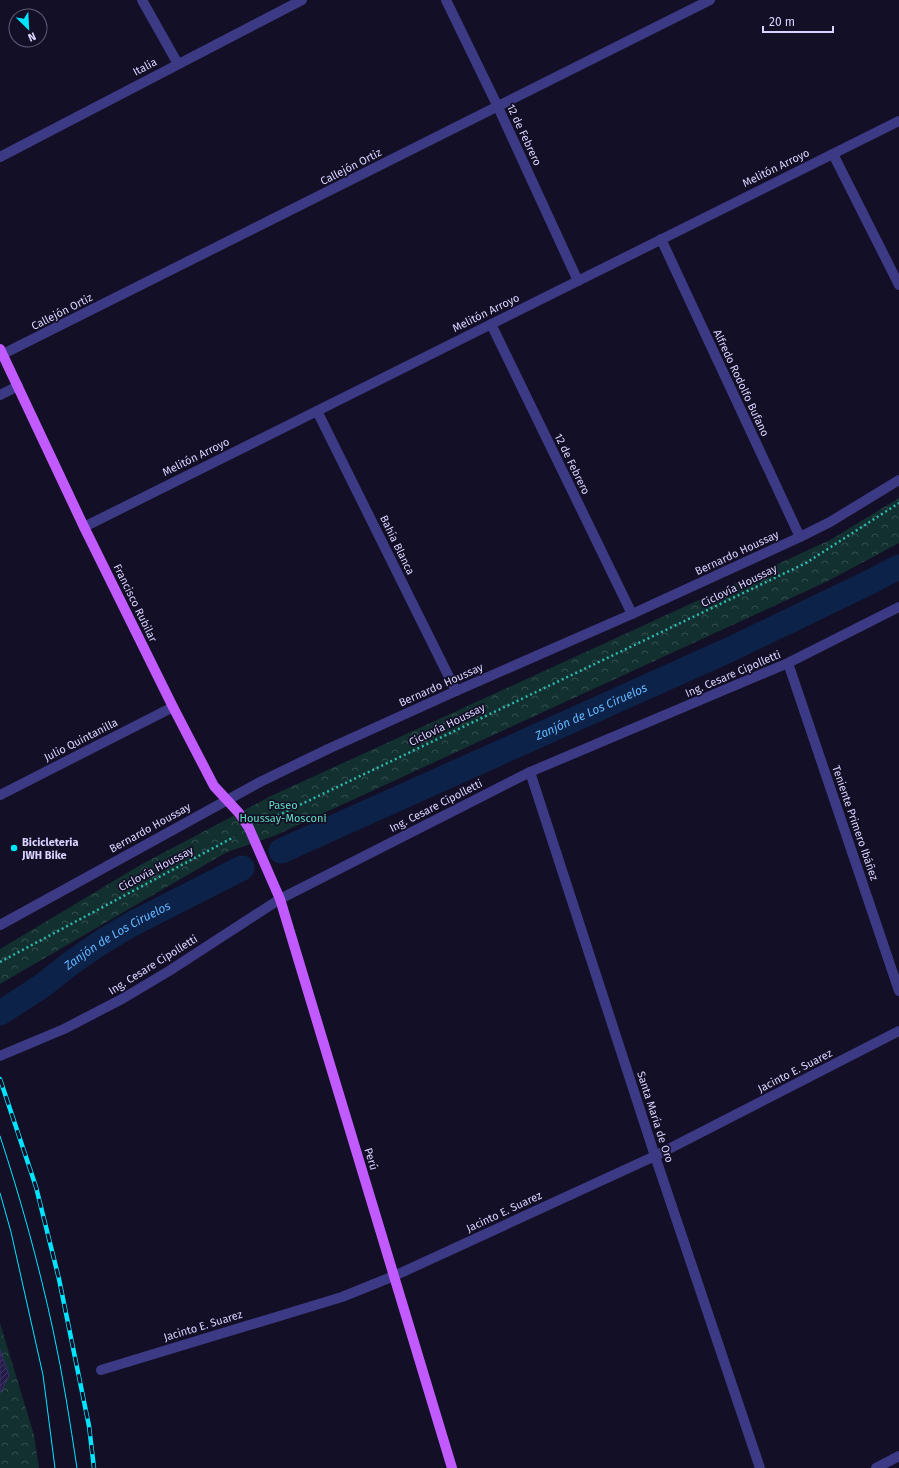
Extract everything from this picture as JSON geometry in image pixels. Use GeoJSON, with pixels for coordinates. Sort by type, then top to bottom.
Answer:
{"type":"FeatureCollection","features":[{"type":"Feature","properties":{"kind":"main road","name":"Francisco Rubilar"},"geometry":{"type":"LineString","coordinates":[[1,352],[84,527],[173,707],[214,786],[239,813],[249,828],[263,859]]}},
{"type":"Feature","properties":{"kind":"main road","name":"Perú"},"geometry":{"type":"LineString","coordinates":[[263,859],[280,899],[452,1468]]}},
{"type":"Feature","properties":{"kind":"street"},"geometry":{"type":"LineString","coordinates":[[142,0],[178,64]]}},
{"type":"Feature","properties":{"kind":"street","name":"Italia"},"geometry":{"type":"LineString","coordinates":[[0,157],[302,0]]}},
{"type":"Feature","properties":{"kind":"street","name":"12 de Febrero"},"geometry":{"type":"LineString","coordinates":[[446,0],[498,107],[578,281]]}},
{"type":"Feature","properties":{"kind":"street","name":"Callejón Ortiz"},"geometry":{"type":"LineString","coordinates":[[1,352],[498,107],[710,0]]}},
{"type":"Feature","properties":{"kind":"street","name":"Melitón Arroyo"},"geometry":{"type":"LineString","coordinates":[[84,527],[899,121]]}},
{"type":"Feature","properties":{"kind":"street"},"geometry":{"type":"LineString","coordinates":[[833,154],[899,285]]}},
{"type":"Feature","properties":{"kind":"street","name":"Alfredo Rodolfo Bufano"},"geometry":{"type":"LineString","coordinates":[[661,239],[800,537]]}},
{"type":"Feature","properties":{"kind":"street","name":"12 de Febrero"},"geometry":{"type":"LineString","coordinates":[[491,324],[632,614]]}},
{"type":"Feature","properties":{"kind":"street"},"geometry":{"type":"LineString","coordinates":[[0,395],[18,386]]}},
{"type":"Feature","properties":{"kind":"street","name":"Bahía Blanca"},"geometry":{"type":"LineString","coordinates":[[317,411],[456,691]]}},
{"type":"Feature","properties":{"kind":"street","name":"Bernardo Houssay"},"geometry":{"type":"LineString","coordinates":[[0,925],[226,800],[294,765],[800,537],[830,522],[899,480]]}},
{"type":"Feature","properties":{"kind":"street","name":"Ing. Cesare Cipolletti"},"geometry":{"type":"LineString","coordinates":[[0,1056],[64,1029],[122,999],[170,971],[280,899],[530,772],[788,663],[899,607]]}},
{"type":"Feature","properties":{"kind":"street","name":"Teniente Primero Ibáñez"},"geometry":{"type":"LineString","coordinates":[[788,663],[899,991]]}},
{"type":"Feature","properties":{"kind":"street","name":"Julio Quintanilla"},"geometry":{"type":"LineString","coordinates":[[0,795],[173,707]]}},
{"type":"Feature","properties":{"kind":"street","name":"Santa María de Oro"},"geometry":{"type":"LineString","coordinates":[[530,772],[655,1156],[760,1468]]}},
{"type":"Feature","properties":{"kind":"street","name":"Jacinto E. Suarez"},"geometry":{"type":"LineString","coordinates":[[101,1370],[342,1298],[394,1276],[655,1156],[899,1031]]}},
{"type":"Feature","properties":{"kind":"street"},"geometry":{"type":"LineString","coordinates":[[876,1468],[899,1456]]}},
{"type":"Feature","properties":{"kind":"path","name":"Ciclovía Houssay"},"geometry":{"type":"LineString","coordinates":[[0,962],[249,828],[806,563],[899,502]]}},
{"type":"Feature","properties":{"kind":"green space","name":"Paseo Houssay-Mosconi"},"geometry":{"type":"Polygon","coordinates":[[[899,498],[899,543],[828,581],[274,836],[227,852],[0,984],[0,949],[142,864],[271,796],[830,540],[899,498]]]}},
{"type":"Feature","properties":{"kind":"green space"},"geometry":{"type":"Polygon","coordinates":[[[0,1323],[34,1435],[39,1468],[0,1468],[0,1323]]]}},
{"type":"Feature","properties":{"kind":"building"},"geometry":{"type":"Polygon","coordinates":[[[0,1350],[9,1376],[0,1393],[0,1350]]]}},
{"type":"Feature","properties":{"kind":"waterway","name":"Zanjón de Los Ciruelos"},"geometry":{"type":"LineString","coordinates":[[281,851],[731,649],[899,567]]}},
{"type":"Feature","properties":{"kind":"waterway","name":"Zanjón de Los Ciruelos"},"geometry":{"type":"LineString","coordinates":[[0,1013],[42,986],[71,963],[100,943],[130,925],[242,868]]}},
{"type":"Feature","properties":{"kind":"tram line"},"geometry":{"type":"LineString","coordinates":[[0,1136],[29,1233],[48,1306],[57,1347],[77,1468]]}},
{"type":"Feature","properties":{"kind":"tram line"},"geometry":{"type":"LineString","coordinates":[[0,1193],[11,1232],[43,1375],[55,1468]]}},
{"type":"Feature","properties":{"kind":"railway"},"geometry":{"type":"LineString","coordinates":[[0,1079],[36,1187],[59,1279],[89,1426],[94,1468]]}},
{"type":"Feature","properties":{"kind":"place","name":"Bicicleteria JWH Bike"},"geometry":{"type":"Point","coordinates":[14,848]}}]}
